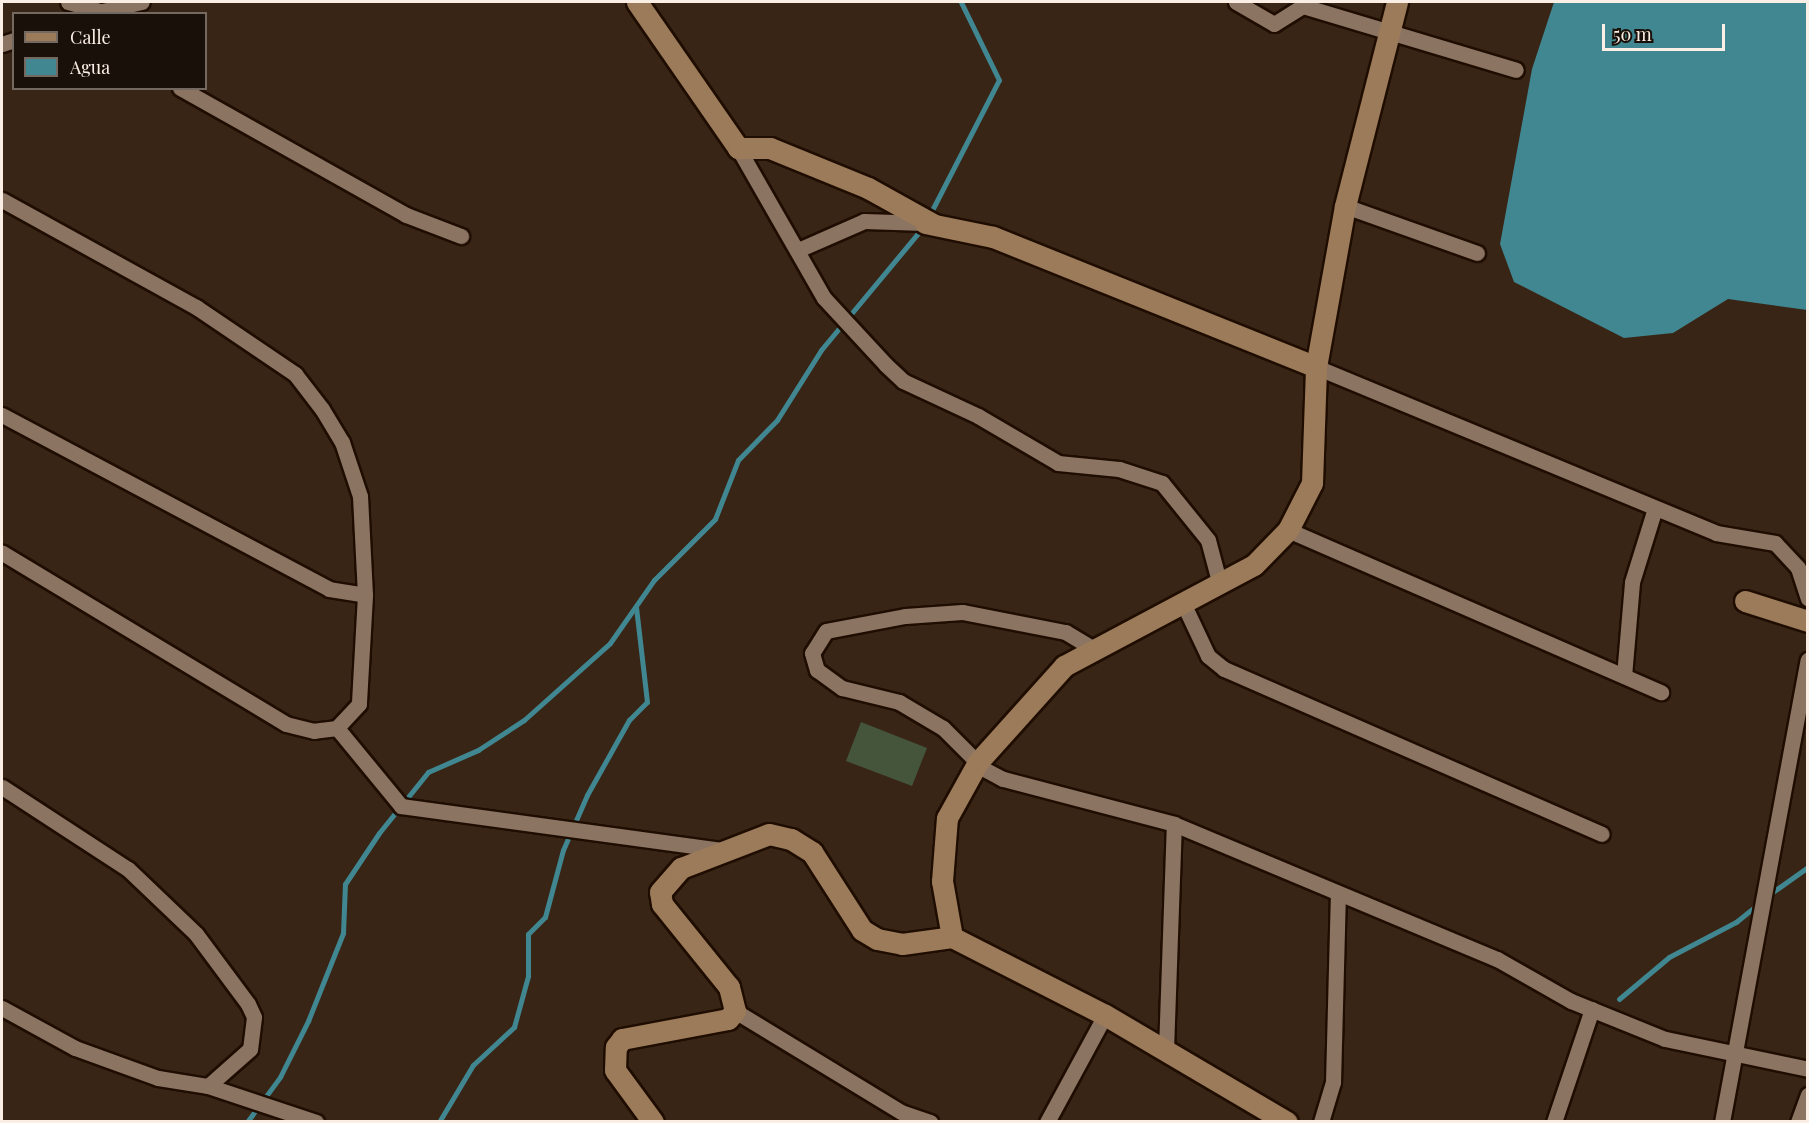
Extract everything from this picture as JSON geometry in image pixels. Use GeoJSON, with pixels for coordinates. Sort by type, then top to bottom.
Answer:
{"type":"FeatureCollection","features":[{"type":"Feature","properties":{"kind":"street"},"geometry":{"type":"LineString","coordinates":[[68,2],[94,12],[142,2]]}},
{"type":"Feature","properties":{"kind":"street"},"geometry":{"type":"LineString","coordinates":[[637,2],[738,148],[824,298],[903,381],[978,416],[1058,463],[1119,469],[1162,483],[1208,540],[1220,585]]}},
{"type":"Feature","properties":{"kind":"street"},"geometry":{"type":"LineString","coordinates":[[1236,2],[1274,24],[1303,6],[1516,70]]}},
{"type":"Feature","properties":{"kind":"street"},"geometry":{"type":"LineString","coordinates":[[952,938],[942,881],[947,818],[978,762],[1064,666],[1092,648],[1184,605],[1254,565],[1288,530],[1311,483],[1316,367],[1345,206],[1397,2]]}},
{"type":"Feature","properties":{"kind":"street"},"geometry":{"type":"LineString","coordinates":[[184,90],[406,215],[461,236]]}},
{"type":"Feature","properties":{"kind":"street"},"geometry":{"type":"LineString","coordinates":[[738,148],[770,148],[868,188],[929,224]]}},
{"type":"Feature","properties":{"kind":"street"},"geometry":{"type":"LineString","coordinates":[[2,200],[196,307],[295,374],[342,442],[360,496],[365,595],[359,704],[337,728],[314,731],[286,724],[2,553]]}},
{"type":"Feature","properties":{"kind":"street"},"geometry":{"type":"LineString","coordinates":[[1345,206],[1478,254]]}},
{"type":"Feature","properties":{"kind":"street"},"geometry":{"type":"LineString","coordinates":[[798,250],[864,222],[929,224],[993,237],[1716,532],[1775,543],[1798,568],[1808,598]]}},
{"type":"Feature","properties":{"kind":"street"},"geometry":{"type":"LineString","coordinates":[[2,415],[329,590],[365,595]]}},
{"type":"Feature","properties":{"kind":"street"},"geometry":{"type":"LineString","coordinates":[[1624,676],[1632,582],[1655,508]]}},
{"type":"Feature","properties":{"kind":"street"},"geometry":{"type":"LineString","coordinates":[[1288,530],[1660,692]]}},
{"type":"Feature","properties":{"kind":"street"},"geometry":{"type":"LineString","coordinates":[[1745,601],[1808,621]]}},
{"type":"Feature","properties":{"kind":"street"},"geometry":{"type":"LineString","coordinates":[[1184,605],[1208,656],[1224,669],[1601,834]]}},
{"type":"Feature","properties":{"kind":"street"},"geometry":{"type":"LineString","coordinates":[[1092,648],[1065,632],[962,612],[905,616],[826,631],[812,653],[817,670],[842,688],[899,702],[943,728],[978,762],[1003,779],[1174,824],[1533,975],[1592,1009],[1665,1039],[1808,1070]]}},
{"type":"Feature","properties":{"kind":"street"},"geometry":{"type":"LineString","coordinates":[[1722,1122],[1732,1054],[1808,660]]}},
{"type":"Feature","properties":{"kind":"street"},"geometry":{"type":"LineString","coordinates":[[337,728],[401,806],[723,850]]}},
{"type":"Feature","properties":{"kind":"street"},"geometry":{"type":"LineString","coordinates":[[2,787],[128,869],[195,934],[248,1004],[254,1017],[250,1049],[208,1086]]}},
{"type":"Feature","properties":{"kind":"street"},"geometry":{"type":"LineString","coordinates":[[1166,1050],[1174,824]]}},
{"type":"Feature","properties":{"kind":"street"},"geometry":{"type":"LineString","coordinates":[[930,1122],[891,1107],[735,1011],[729,987],[662,904],[660,892],[681,868],[758,835],[791,839],[812,852],[862,930],[877,939],[902,944],[952,938],[1105,1015],[1287,1122]]}},
{"type":"Feature","properties":{"kind":"street"},"geometry":{"type":"LineString","coordinates":[[1320,1122],[1332,1082],[1338,894]]}},
{"type":"Feature","properties":{"kind":"street"},"geometry":{"type":"LineString","coordinates":[[2,1008],[75,1048],[159,1078],[208,1086],[316,1122]]}},
{"type":"Feature","properties":{"kind":"street"},"geometry":{"type":"LineString","coordinates":[[1554,1122],[1592,1009]]}},
{"type":"Feature","properties":{"kind":"street"},"geometry":{"type":"LineString","coordinates":[[653,1122],[615,1070],[616,1047],[622,1040],[728,1019],[735,1011]]}},
{"type":"Feature","properties":{"kind":"street"},"geometry":{"type":"LineString","coordinates":[[1047,1122],[1105,1015]]}},
{"type":"Feature","properties":{"kind":"street"},"geometry":{"type":"LineString","coordinates":[[1798,1122],[1808,1095]]}},
{"type":"Feature","properties":{"kind":"green space"},"geometry":{"type":"Polygon","coordinates":[[[861,722],[927,748],[912,786],[846,761],[861,722]]]}},
{"type":"Feature","properties":{"kind":"water"},"geometry":{"type":"Polygon","coordinates":[[[1554,2],[1807,2],[1807,310],[1728,299],[1673,333],[1624,338],[1514,282],[1500,244],[1532,69],[1554,2]]]}},
{"type":"Feature","properties":{"kind":"waterway"},"geometry":{"type":"LineString","coordinates":[[928,218],[999,80],[961,2]]}},
{"type":"Feature","properties":{"kind":"waterway"},"geometry":{"type":"LineString","coordinates":[[247,1122],[280,1077],[308,1021],[343,933],[345,884],[379,833],[428,772],[478,750],[524,720],[610,643],[654,580],[715,519],[738,460],[777,420],[821,350],[924,226]]}},
{"type":"Feature","properties":{"kind":"waterway"},"geometry":{"type":"LineString","coordinates":[[439,1122],[473,1065],[514,1027],[528,976],[528,934],[545,917],[563,850],[587,795],[629,720],[647,702],[636,607]]}},
{"type":"Feature","properties":{"kind":"waterway"},"geometry":{"type":"LineString","coordinates":[[1767,896],[1808,867]]}},
{"type":"Feature","properties":{"kind":"waterway"},"geometry":{"type":"LineString","coordinates":[[1619,999],[1669,957],[1736,922],[1758,904]]}}]}
